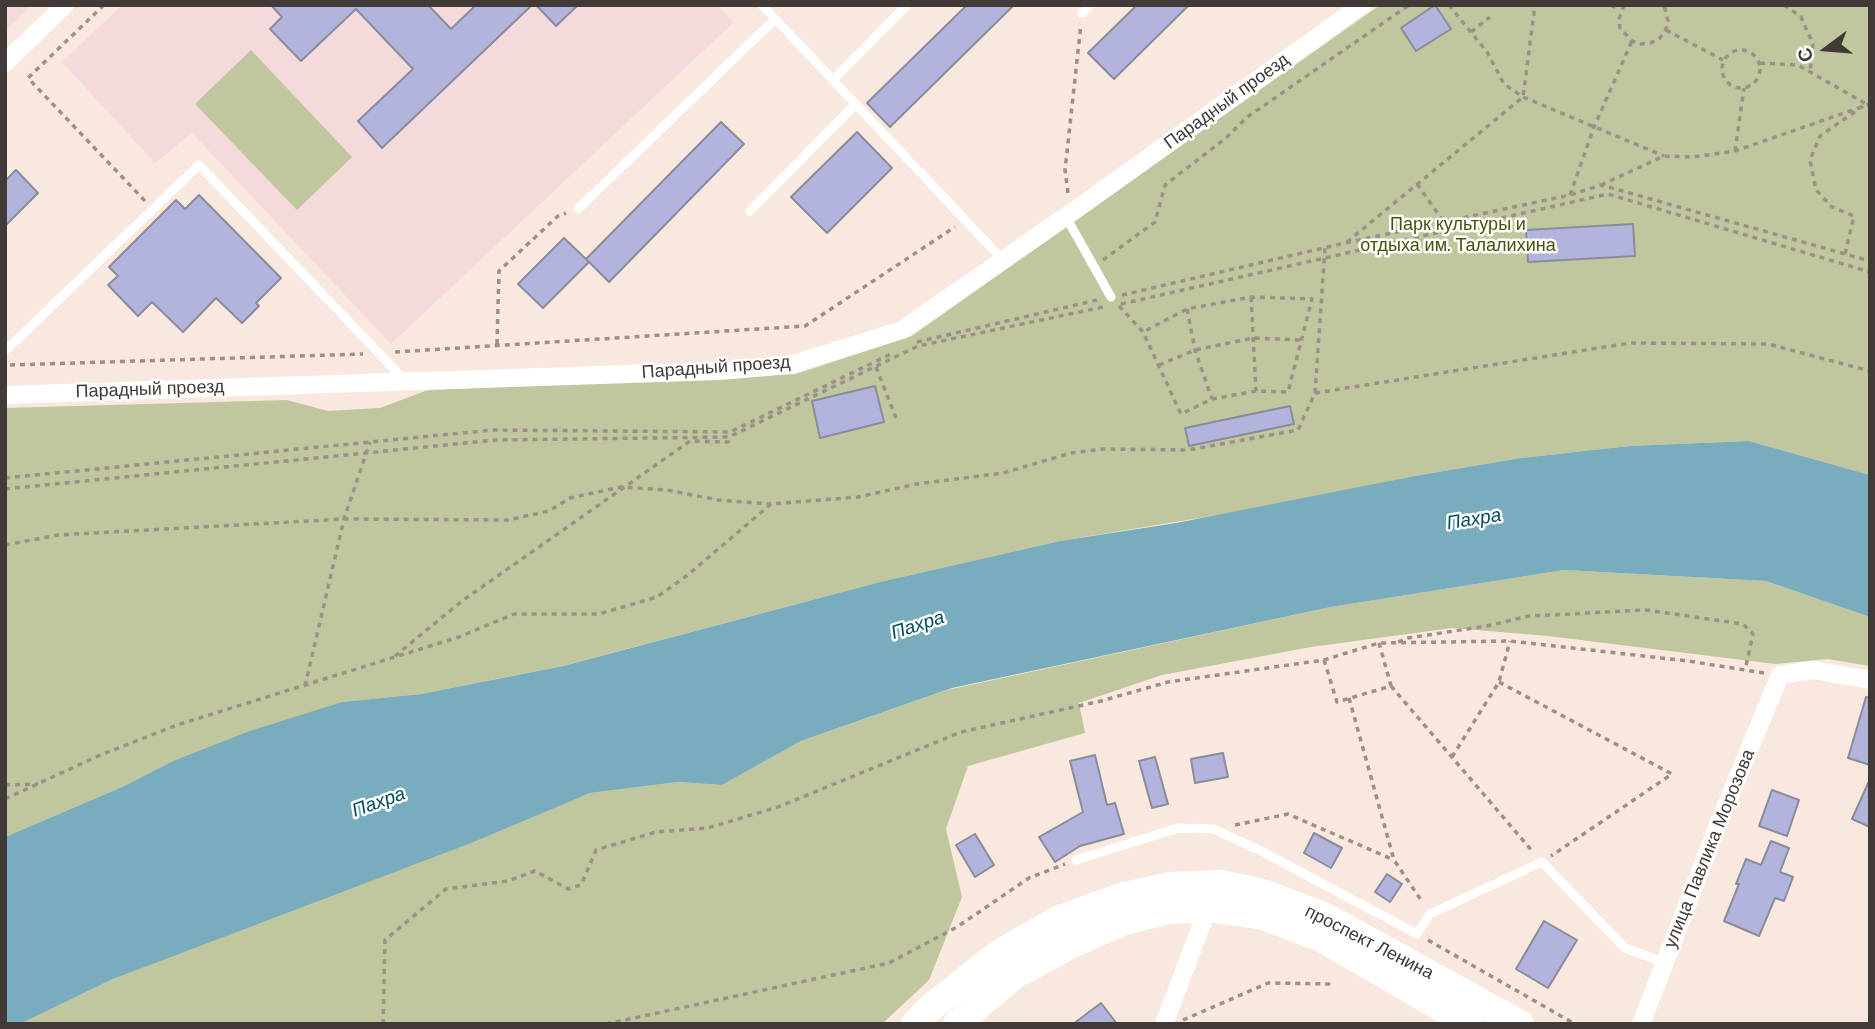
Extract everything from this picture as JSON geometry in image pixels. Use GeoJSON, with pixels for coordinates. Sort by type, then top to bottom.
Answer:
{"type":"FeatureCollection","features":[{"type":"Feature","properties":{"kind":"main road","name":"проспект Ленина"},"geometry":{"type":"LineString","coordinates":[[915,1024],[928,1010],[997,955],[1059,919],[1124,896],[1171,886],[1221,884],[1263,893],[1324,916],[1520,1024]]}},
{"type":"Feature","properties":{"kind":"main road","name":"проспект Ленина"},"geometry":{"type":"LineString","coordinates":[[957,1024],[1013,976],[1072,944],[1125,921],[1168,910],[1208,908],[1263,916],[1323,939],[1471,1024]]}},
{"type":"Feature","properties":{"kind":"street"},"geometry":{"type":"LineString","coordinates":[[5,63],[65,5]]}},
{"type":"Feature","properties":{"kind":"street","name":"Парадный проезд"},"geometry":{"type":"LineString","coordinates":[[5,395],[719,371],[790,365],[902,330],[1362,5]]}},
{"type":"Feature","properties":{"kind":"street"},"geometry":{"type":"LineString","coordinates":[[1780,675],[1813,670],[1870,680]]}},
{"type":"Feature","properties":{"kind":"street","name":"улица Павлика Морозова"},"geometry":{"type":"LineString","coordinates":[[1641,1024],[1780,675]]}},
{"type":"Feature","properties":{"kind":"street"},"geometry":{"type":"LineString","coordinates":[[1164,1024],[1208,908]]}},
{"type":"Feature","properties":{"kind":"lane"},"geometry":{"type":"LineString","coordinates":[[762,5],[1003,260]]}},
{"type":"Feature","properties":{"kind":"lane"},"geometry":{"type":"LineString","coordinates":[[833,80],[907,5]]}},
{"type":"Feature","properties":{"kind":"lane"},"geometry":{"type":"LineString","coordinates":[[1082,13],[1090,5]]}},
{"type":"Feature","properties":{"kind":"lane"},"geometry":{"type":"LineString","coordinates":[[578,209],[775,19]]}},
{"type":"Feature","properties":{"kind":"lane"},"geometry":{"type":"LineString","coordinates":[[750,211],[856,104]]}},
{"type":"Feature","properties":{"kind":"lane"},"geometry":{"type":"LineString","coordinates":[[5,351],[199,165],[397,372],[397,382]]}},
{"type":"Feature","properties":{"kind":"lane"},"geometry":{"type":"LineString","coordinates":[[1068,215],[1093,267],[1114,301]]}},
{"type":"Feature","properties":{"kind":"lane"},"geometry":{"type":"LineString","coordinates":[[1076,860],[1178,828],[1213,830],[1261,851],[1418,934],[1430,914],[1542,862],[1625,948],[1665,963]]}},
{"type":"Feature","properties":{"kind":"path"},"geometry":{"type":"LineString","coordinates":[[104,5],[28,78],[153,210]]}},
{"type":"Feature","properties":{"kind":"path"},"geometry":{"type":"LineString","coordinates":[[1093,267],[1155,222],[1165,186],[1226,138],[1246,118],[1409,5]]}},
{"type":"Feature","properties":{"kind":"path"},"geometry":{"type":"LineString","coordinates":[[1449,5],[1487,52],[1504,84],[1523,97],[1664,156],[1693,157],[1735,151],[1868,104]]}},
{"type":"Feature","properties":{"kind":"path"},"geometry":{"type":"LineString","coordinates":[[1345,243],[1523,97],[1535,5]]}},
{"type":"Feature","properties":{"kind":"path"},"geometry":{"type":"LineString","coordinates":[[1611,5],[1622,8],[1620,27],[1632,41],[1641,44],[1651,43],[1666,29],[1668,21],[1664,5]]}},
{"type":"Feature","properties":{"kind":"path"},"geometry":{"type":"LineString","coordinates":[[1784,5],[1801,17],[1813,44],[1810,72]]}},
{"type":"Feature","properties":{"kind":"path"},"geometry":{"type":"LineString","coordinates":[[1068,215],[1065,170],[1082,13]]}},
{"type":"Feature","properties":{"kind":"path"},"geometry":{"type":"LineString","coordinates":[[1471,32],[1490,17]]}},
{"type":"Feature","properties":{"kind":"path"},"geometry":{"type":"LineString","coordinates":[[1666,29],[1723,60]]}},
{"type":"Feature","properties":{"kind":"path"},"geometry":{"type":"LineString","coordinates":[[1570,195],[1594,127],[1632,41]]}},
{"type":"Feature","properties":{"kind":"path"},"geometry":{"type":"LineString","coordinates":[[1734,50],[1750,51],[1760,63],[1758,79],[1744,88],[1730,85],[1722,74],[1723,60],[1734,50]]}},
{"type":"Feature","properties":{"kind":"path"},"geometry":{"type":"LineString","coordinates":[[1760,63],[1798,65],[1868,104]]}},
{"type":"Feature","properties":{"kind":"path"},"geometry":{"type":"LineString","coordinates":[[1735,151],[1744,88]]}},
{"type":"Feature","properties":{"kind":"path"},"geometry":{"type":"LineString","coordinates":[[1845,254],[1854,216],[1832,208],[1816,190],[1810,160],[1820,136],[1868,104]]}},
{"type":"Feature","properties":{"kind":"path"},"geometry":{"type":"LineString","coordinates":[[5,478],[492,430],[692,431],[730,434],[918,346],[1114,301],[1345,243],[1570,195],[1601,185],[1664,156]]}},
{"type":"Feature","properties":{"kind":"path"},"geometry":{"type":"LineString","coordinates":[[1417,184],[1444,222]]}},
{"type":"Feature","properties":{"kind":"path"},"geometry":{"type":"LineString","coordinates":[[1601,185],[1870,261]]}},
{"type":"Feature","properties":{"kind":"path"},"geometry":{"type":"LineString","coordinates":[[875,364],[913,343],[1324,258],[1608,194],[1870,272]]}},
{"type":"Feature","properties":{"kind":"path"},"geometry":{"type":"LineString","coordinates":[[497,344],[499,271],[558,216],[578,209]]}},
{"type":"Feature","properties":{"kind":"path"},"geometry":{"type":"LineString","coordinates":[[5,365],[379,353],[805,327],[965,220]]}},
{"type":"Feature","properties":{"kind":"path"},"geometry":{"type":"LineString","coordinates":[[5,545],[58,535],[344,519],[508,520],[549,511],[570,498],[621,487],[667,490],[718,500],[771,504],[858,497],[917,484],[1003,473],[1071,453],[1103,449],[1188,450],[1298,430],[1315,393],[1325,248]]}},
{"type":"Feature","properties":{"kind":"path"},"geometry":{"type":"LineString","coordinates":[[1114,301],[1143,332],[1181,414],[1212,399],[1256,391],[1288,392],[1312,299],[1251,297],[1187,309],[1143,332]]}},
{"type":"Feature","properties":{"kind":"path"},"geometry":{"type":"LineString","coordinates":[[1251,297],[1256,391]]}},
{"type":"Feature","properties":{"kind":"path"},"geometry":{"type":"LineString","coordinates":[[1187,309],[1195,350],[1212,399]]}},
{"type":"Feature","properties":{"kind":"path"},"geometry":{"type":"LineString","coordinates":[[1159,365],[1195,350],[1254,338],[1301,340]]}},
{"type":"Feature","properties":{"kind":"path"},"geometry":{"type":"LineString","coordinates":[[1315,393],[1630,342],[1768,344],[1870,371]]}},
{"type":"Feature","properties":{"kind":"path"},"geometry":{"type":"LineString","coordinates":[[875,364],[896,418]]}},
{"type":"Feature","properties":{"kind":"path"},"geometry":{"type":"LineString","coordinates":[[392,659],[462,601],[690,439],[692,431]]}},
{"type":"Feature","properties":{"kind":"path"},"geometry":{"type":"LineString","coordinates":[[5,489],[495,440],[690,439],[728,442],[730,434]]}},
{"type":"Feature","properties":{"kind":"path"},"geometry":{"type":"LineString","coordinates":[[305,686],[344,519],[370,442]]}},
{"type":"Feature","properties":{"kind":"path"},"geometry":{"type":"LineString","coordinates":[[5,799],[98,756],[177,725],[459,637],[514,614],[599,614],[657,597],[689,574],[771,504]]}},
{"type":"Feature","properties":{"kind":"path"},"geometry":{"type":"LineString","coordinates":[[1396,643],[1408,638],[1487,626],[1529,616],[1646,610],[1743,624],[1753,634],[1745,670]]}},
{"type":"Feature","properties":{"kind":"path"},"geometry":{"type":"LineString","coordinates":[[1451,757],[1499,682],[1510,641]]}},
{"type":"Feature","properties":{"kind":"path"},"geometry":{"type":"LineString","coordinates":[[383,1024],[385,940],[446,889],[508,881],[535,870],[568,889],[582,885],[596,850],[656,832],[708,828],[778,807],[961,732],[1101,701],[1168,682],[1325,660],[1379,643],[1510,641],[1780,675]]}},
{"type":"Feature","properties":{"kind":"path"},"geometry":{"type":"LineString","coordinates":[[1379,643],[1391,686],[1542,862],[1672,774],[1499,682]]}},
{"type":"Feature","properties":{"kind":"path"},"geometry":{"type":"LineString","coordinates":[[1325,660],[1337,702],[1391,686]]}},
{"type":"Feature","properties":{"kind":"path"},"geometry":{"type":"LineString","coordinates":[[1349,698],[1394,860],[1430,914]]}},
{"type":"Feature","properties":{"kind":"path"},"geometry":{"type":"LineString","coordinates":[[5,785],[41,784]]}},
{"type":"Feature","properties":{"kind":"path"},"geometry":{"type":"LineString","coordinates":[[1213,830],[1288,814],[1394,860]]}},
{"type":"Feature","properties":{"kind":"path"},"geometry":{"type":"LineString","coordinates":[[606,1024],[889,963],[957,927],[1029,878],[1076,860]]}},
{"type":"Feature","properties":{"kind":"path"},"geometry":{"type":"LineString","coordinates":[[1418,934],[1575,1024]]}},
{"type":"Feature","properties":{"kind":"path"},"geometry":{"type":"LineString","coordinates":[[1175,1024],[1268,983],[1331,984]]}},
{"type":"Feature","properties":{"kind":"shaded area"},"geometry":{"type":"Polygon","coordinates":[[[5,5],[32,5],[5,31],[5,5]]]}},
{"type":"Feature","properties":{"kind":"shaded area"},"geometry":{"type":"Polygon","coordinates":[[[122,5],[717,5],[734,22],[391,344],[192,133],[155,163],[62,62],[122,5]]]}},
{"type":"Feature","properties":{"kind":"green space","name":"Парк культуры и отдыха им. Талалихина"},"geometry":{"type":"Polygon","coordinates":[[[1380,5],[1870,5],[1870,475],[1749,441],[1629,446],[1521,458],[1420,475],[1260,508],[1060,541],[880,582],[562,666],[421,694],[342,702],[173,761],[122,787],[5,837],[5,408],[287,400],[328,411],[380,408],[428,390],[796,374],[912,336],[1380,5]]]}},
{"type":"Feature","properties":{"kind":"green space"},"geometry":{"type":"Polygon","coordinates":[[[251,50],[352,157],[297,210],[195,104],[251,50]]]}},
{"type":"Feature","properties":{"kind":"green space"},"geometry":{"type":"Polygon","coordinates":[[[1564,570],[1766,581],[1870,617],[1870,666],[1827,659],[1775,664],[1548,636],[1452,628],[1311,647],[1162,675],[1079,703],[1085,733],[968,766],[946,829],[962,897],[929,980],[882,1024],[20,1024],[113,979],[590,793],[678,782],[722,785],[801,741],[947,690],[1331,607],[1564,570]]]}},
{"type":"Feature","properties":{"kind":"water","name":"Пахра"},"geometry":{"type":"Polygon","coordinates":[[[1749,441],[1870,475],[1870,617],[1766,581],[1564,570],[1331,607],[952,688],[801,741],[722,785],[678,782],[590,793],[471,843],[113,979],[20,1024],[5,1024],[5,837],[122,787],[173,761],[250,731],[342,702],[421,694],[563,666],[880,582],[1060,541],[1176,523],[1521,458],[1629,446],[1749,441]]]}},
{"type":"Feature","properties":{"kind":"building"},"geometry":{"type":"Polygon","coordinates":[[[271,5],[428,5],[451,29],[476,5],[532,5],[382,148],[358,121],[413,69],[356,9],[301,61],[270,29],[282,17],[271,5]]]}},
{"type":"Feature","properties":{"kind":"building"},"geometry":{"type":"Polygon","coordinates":[[[536,5],[578,5],[556,26],[536,5]]]}},
{"type":"Feature","properties":{"kind":"building"},"geometry":{"type":"Polygon","coordinates":[[[967,5],[1014,5],[890,127],[867,103],[967,5]]]}},
{"type":"Feature","properties":{"kind":"building"},"geometry":{"type":"Polygon","coordinates":[[[1137,5],[1189,5],[1114,79],[1088,53],[1137,5]]]}},
{"type":"Feature","properties":{"kind":"building"},"geometry":{"type":"Polygon","coordinates":[[[1435,5],[1451,29],[1416,51],[1401,28],[1435,5]]]}},
{"type":"Feature","properties":{"kind":"building"},"geometry":{"type":"Polygon","coordinates":[[[721,122],[744,144],[609,282],[586,259],[721,122]]]}},
{"type":"Feature","properties":{"kind":"building"},"geometry":{"type":"Polygon","coordinates":[[[857,132],[892,168],[827,233],[791,197],[857,132]]]}},
{"type":"Feature","properties":{"kind":"building"},"geometry":{"type":"Polygon","coordinates":[[[16,170],[38,193],[5,226],[5,181],[16,170]]]}},
{"type":"Feature","properties":{"kind":"building"},"geometry":{"type":"Polygon","coordinates":[[[199,195],[281,278],[256,303],[259,306],[242,323],[216,298],[183,332],[152,302],[138,316],[108,285],[118,276],[109,267],[176,200],[185,209],[199,195]]]}},
{"type":"Feature","properties":{"kind":"building"},"geometry":{"type":"Polygon","coordinates":[[[1633,224],[1635,256],[1528,262],[1526,230],[1633,224]]]}},
{"type":"Feature","properties":{"kind":"building"},"geometry":{"type":"Polygon","coordinates":[[[564,238],[589,262],[543,308],[518,284],[564,238]]]}},
{"type":"Feature","properties":{"kind":"building"},"geometry":{"type":"Polygon","coordinates":[[[875,386],[884,422],[820,438],[812,401],[875,386]]]}},
{"type":"Feature","properties":{"kind":"building"},"geometry":{"type":"Polygon","coordinates":[[[1290,406],[1294,424],[1189,446],[1185,428],[1290,406]]]}},
{"type":"Feature","properties":{"kind":"building"},"geometry":{"type":"Polygon","coordinates":[[[1866,697],[1870,698],[1870,765],[1848,758],[1866,697]]]}},
{"type":"Feature","properties":{"kind":"building"},"geometry":{"type":"Polygon","coordinates":[[[1223,753],[1228,777],[1195,783],[1191,759],[1223,753]]]}},
{"type":"Feature","properties":{"kind":"building"},"geometry":{"type":"Polygon","coordinates":[[[1095,755],[1107,805],[1115,803],[1124,834],[1080,846],[1055,862],[1039,837],[1083,812],[1070,761],[1095,755]]]}},
{"type":"Feature","properties":{"kind":"building"},"geometry":{"type":"Polygon","coordinates":[[[1155,757],[1168,804],[1152,808],[1139,761],[1155,757]]]}},
{"type":"Feature","properties":{"kind":"building"},"geometry":{"type":"Polygon","coordinates":[[[1870,779],[1870,827],[1852,819],[1870,779]]]}},
{"type":"Feature","properties":{"kind":"building"},"geometry":{"type":"Polygon","coordinates":[[[1772,790],[1799,800],[1787,836],[1759,826],[1772,790]]]}},
{"type":"Feature","properties":{"kind":"building"},"geometry":{"type":"Polygon","coordinates":[[[1314,833],[1342,848],[1331,868],[1304,853],[1314,833]]]}},
{"type":"Feature","properties":{"kind":"building"},"geometry":{"type":"Polygon","coordinates":[[[975,834],[994,865],[975,877],[956,845],[975,834]]]}},
{"type":"Feature","properties":{"kind":"building"},"geometry":{"type":"Polygon","coordinates":[[[1771,841],[1789,848],[1780,872],[1793,877],[1784,901],[1775,898],[1759,936],[1724,921],[1746,859],[1761,865],[1771,841]]]}},
{"type":"Feature","properties":{"kind":"building"},"geometry":{"type":"Polygon","coordinates":[[[1387,874],[1402,884],[1390,902],[1375,892],[1387,874]]]}},
{"type":"Feature","properties":{"kind":"building"},"geometry":{"type":"Polygon","coordinates":[[[1544,921],[1577,940],[1548,988],[1516,969],[1544,921]]]}},
{"type":"Feature","properties":{"kind":"building"},"geometry":{"type":"Polygon","coordinates":[[[1101,1003],[1117,1024],[1073,1024],[1101,1003]]]}}]}
